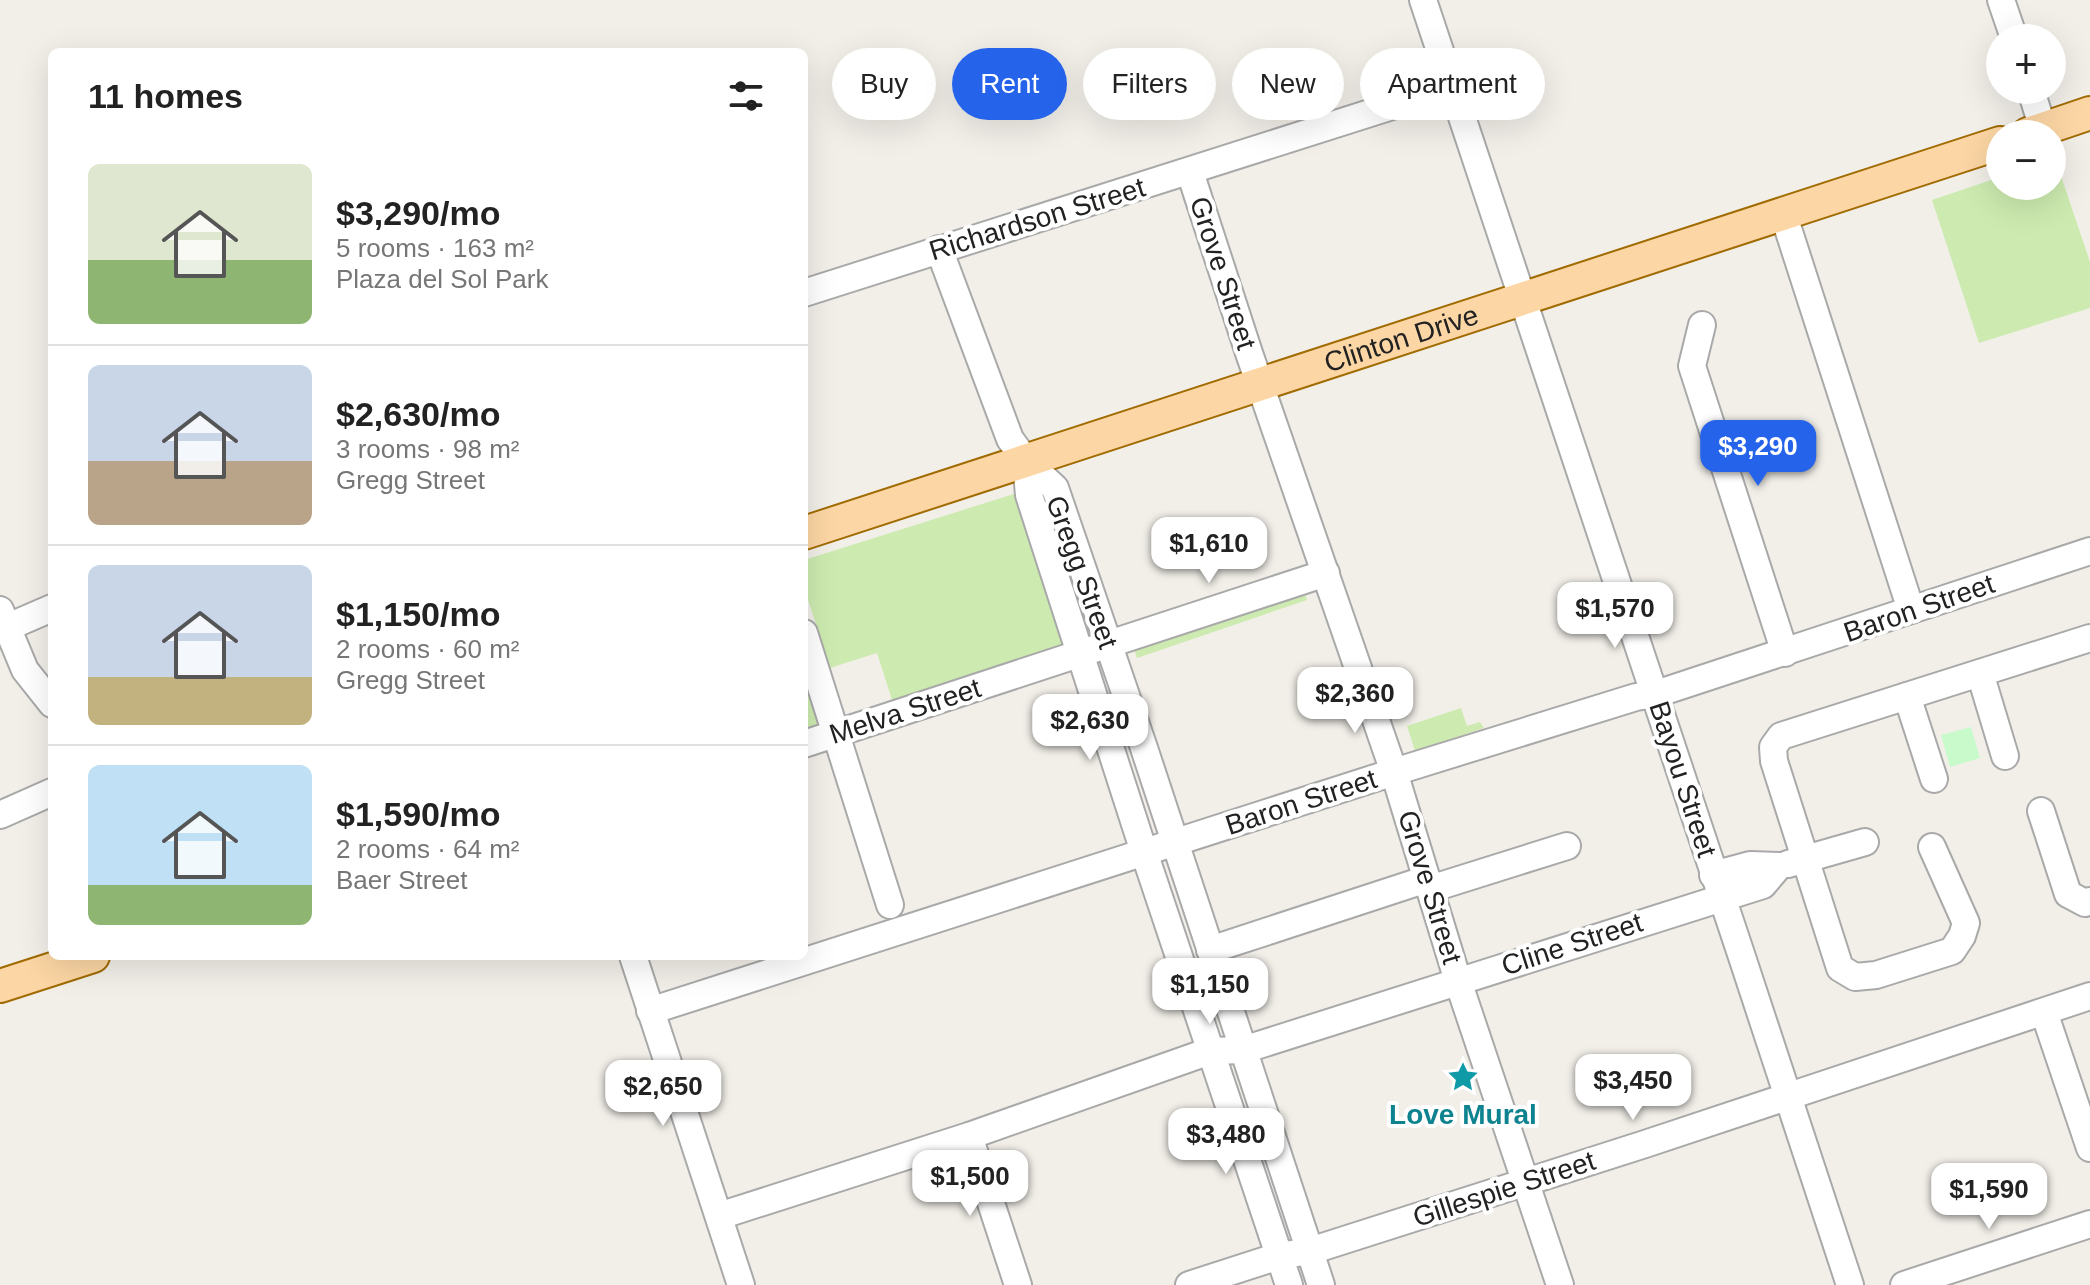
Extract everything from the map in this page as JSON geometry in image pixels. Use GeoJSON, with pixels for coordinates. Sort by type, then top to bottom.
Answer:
{"type":"FeatureCollection","features":[{"type":"Feature","properties":{"kind":"main road"},"geometry":{"type":"LineString","coordinates":[[2066,121],[2090,113]]}},
{"type":"Feature","properties":{"kind":"main road","name":"Clinton Drive"},"geometry":{"type":"LineString","coordinates":[[808,532],[1986,148]]}},
{"type":"Feature","properties":{"kind":"main road"},"geometry":{"type":"LineString","coordinates":[[0,986],[81,960]]}},
{"type":"Feature","properties":{"kind":"street","name":"Bayou Street"},"geometry":{"type":"LineString","coordinates":[[1423,0],[1439,48]]}},
{"type":"Feature","properties":{"kind":"street"},"geometry":{"type":"LineString","coordinates":[[2001,0],[2009,24]]}},
{"type":"Feature","properties":{"kind":"street","name":"Richardson Street"},"geometry":{"type":"LineString","coordinates":[[808,292],[1360,117]]}},
{"type":"Feature","properties":{"kind":"street","name":"Bayou Street"},"geometry":{"type":"LineString","coordinates":[[1463,120],[1850,1285]]}},
{"type":"Feature","properties":{"kind":"street","name":"Grove Street"},"geometry":{"type":"LineString","coordinates":[[1190,172],[1249,353],[1394,772],[1458,981],[1560,1285]]}},
{"type":"Feature","properties":{"kind":"street"},"geometry":{"type":"LineString","coordinates":[[1783,213],[1911,610]]}},
{"type":"Feature","properties":{"kind":"street","name":"Gregg Street"},"geometry":{"type":"LineString","coordinates":[[939,249],[1010,439],[1026,461],[1055,488],[1321,1285]]}},
{"type":"Feature","properties":{"kind":"street"},"geometry":{"type":"LineString","coordinates":[[1702,325],[1692,366],[1785,653]]}},
{"type":"Feature","properties":{"kind":"street","name":"Gregg Street"},"geometry":{"type":"LineString","coordinates":[[1026,461],[1029,495],[1289,1285]]}},
{"type":"Feature","properties":{"kind":"street","name":"Baron Street"},"geometry":{"type":"LineString","coordinates":[[650,1011],[1394,772],[1785,653],[2090,551]]}},
{"type":"Feature","properties":{"kind":"street","name":"Melva Street"},"geometry":{"type":"LineString","coordinates":[[808,743],[1326,573]]}},
{"type":"Feature","properties":{"kind":"street"},"geometry":{"type":"LineString","coordinates":[[48,609],[3,619],[25,670],[48,699]]}},
{"type":"Feature","properties":{"kind":"street"},"geometry":{"type":"LineString","coordinates":[[1932,847],[1966,923],[1952,951],[1867,976],[1855,977],[1840,968],[1774,761],[1773,747],[1781,736],[2090,638]]}},
{"type":"Feature","properties":{"kind":"street"},"geometry":{"type":"LineString","coordinates":[[808,646],[890,905]]}},
{"type":"Feature","properties":{"kind":"street"},"geometry":{"type":"LineString","coordinates":[[1980,673],[2005,756]]}},
{"type":"Feature","properties":{"kind":"street"},"geometry":{"type":"LineString","coordinates":[[1907,696],[1934,779]]}},
{"type":"Feature","properties":{"kind":"street"},"geometry":{"type":"LineString","coordinates":[[0,815],[48,794]]}},
{"type":"Feature","properties":{"kind":"street"},"geometry":{"type":"LineString","coordinates":[[2041,811],[2068,894],[2085,903],[2090,901]]}},
{"type":"Feature","properties":{"kind":"street","name":"Cline Street"},"geometry":{"type":"LineString","coordinates":[[719,1216],[969,1136],[1210,1051],[1243,1050],[1458,981],[1717,886],[1750,865],[1779,866],[1865,842]]}},
{"type":"Feature","properties":{"kind":"street"},"geometry":{"type":"LineString","coordinates":[[1210,950],[1567,846]]}},
{"type":"Feature","properties":{"kind":"street"},"geometry":{"type":"LineString","coordinates":[[634,960],[741,1285]]}},
{"type":"Feature","properties":{"kind":"street","name":"Gillespie Street"},"geometry":{"type":"LineString","coordinates":[[1189,1285],[1279,1256],[1310,1251],[1526,1183],[2090,996]]}},
{"type":"Feature","properties":{"kind":"street"},"geometry":{"type":"LineString","coordinates":[[2044,1012],[2090,1148]]}},
{"type":"Feature","properties":{"kind":"street"},"geometry":{"type":"LineString","coordinates":[[969,1136],[1018,1285]]}},
{"type":"Feature","properties":{"kind":"street"},"geometry":{"type":"LineString","coordinates":[[1904,1285],[2090,1224]]}},
{"type":"Feature","properties":{"kind":"green space"},"geometry":{"type":"Polygon","coordinates":[[[1986,182],[1986,200],[2066,200],[2066,191],[2090,262],[2090,308],[1979,343],[1932,200],[1986,182]]]}},
{"type":"Feature","properties":{"kind":"green space"},"geometry":{"type":"Polygon","coordinates":[[[1017,493],[1067,649],[893,703],[877,653],[830,668],[808,599],[808,559],[1017,493]]]}},
{"type":"Feature","properties":{"kind":"green space"},"geometry":{"type":"Polygon","coordinates":[[[1302,585],[1307,600],[1137,658],[1132,644],[1302,585]]]}},
{"type":"Feature","properties":{"kind":"green space"},"geometry":{"type":"Polygon","coordinates":[[[808,685],[822,729],[808,733],[808,685]]]}},
{"type":"Feature","properties":{"kind":"green space"},"geometry":{"type":"Polygon","coordinates":[[[1461,708],[1467,726],[1480,722],[1484,728],[1415,751],[1407,726],[1461,708]]]}},
{"type":"Feature","properties":{"kind":"green space"},"geometry":{"type":"Polygon","coordinates":[[[1971,727],[1980,758],[1950,767],[1941,735],[1971,727]]]}},
{"type":"Feature","properties":{"kind":"place","name":"Love Mural"},"geometry":{"type":"Point","coordinates":[1463,1077]}}]}
